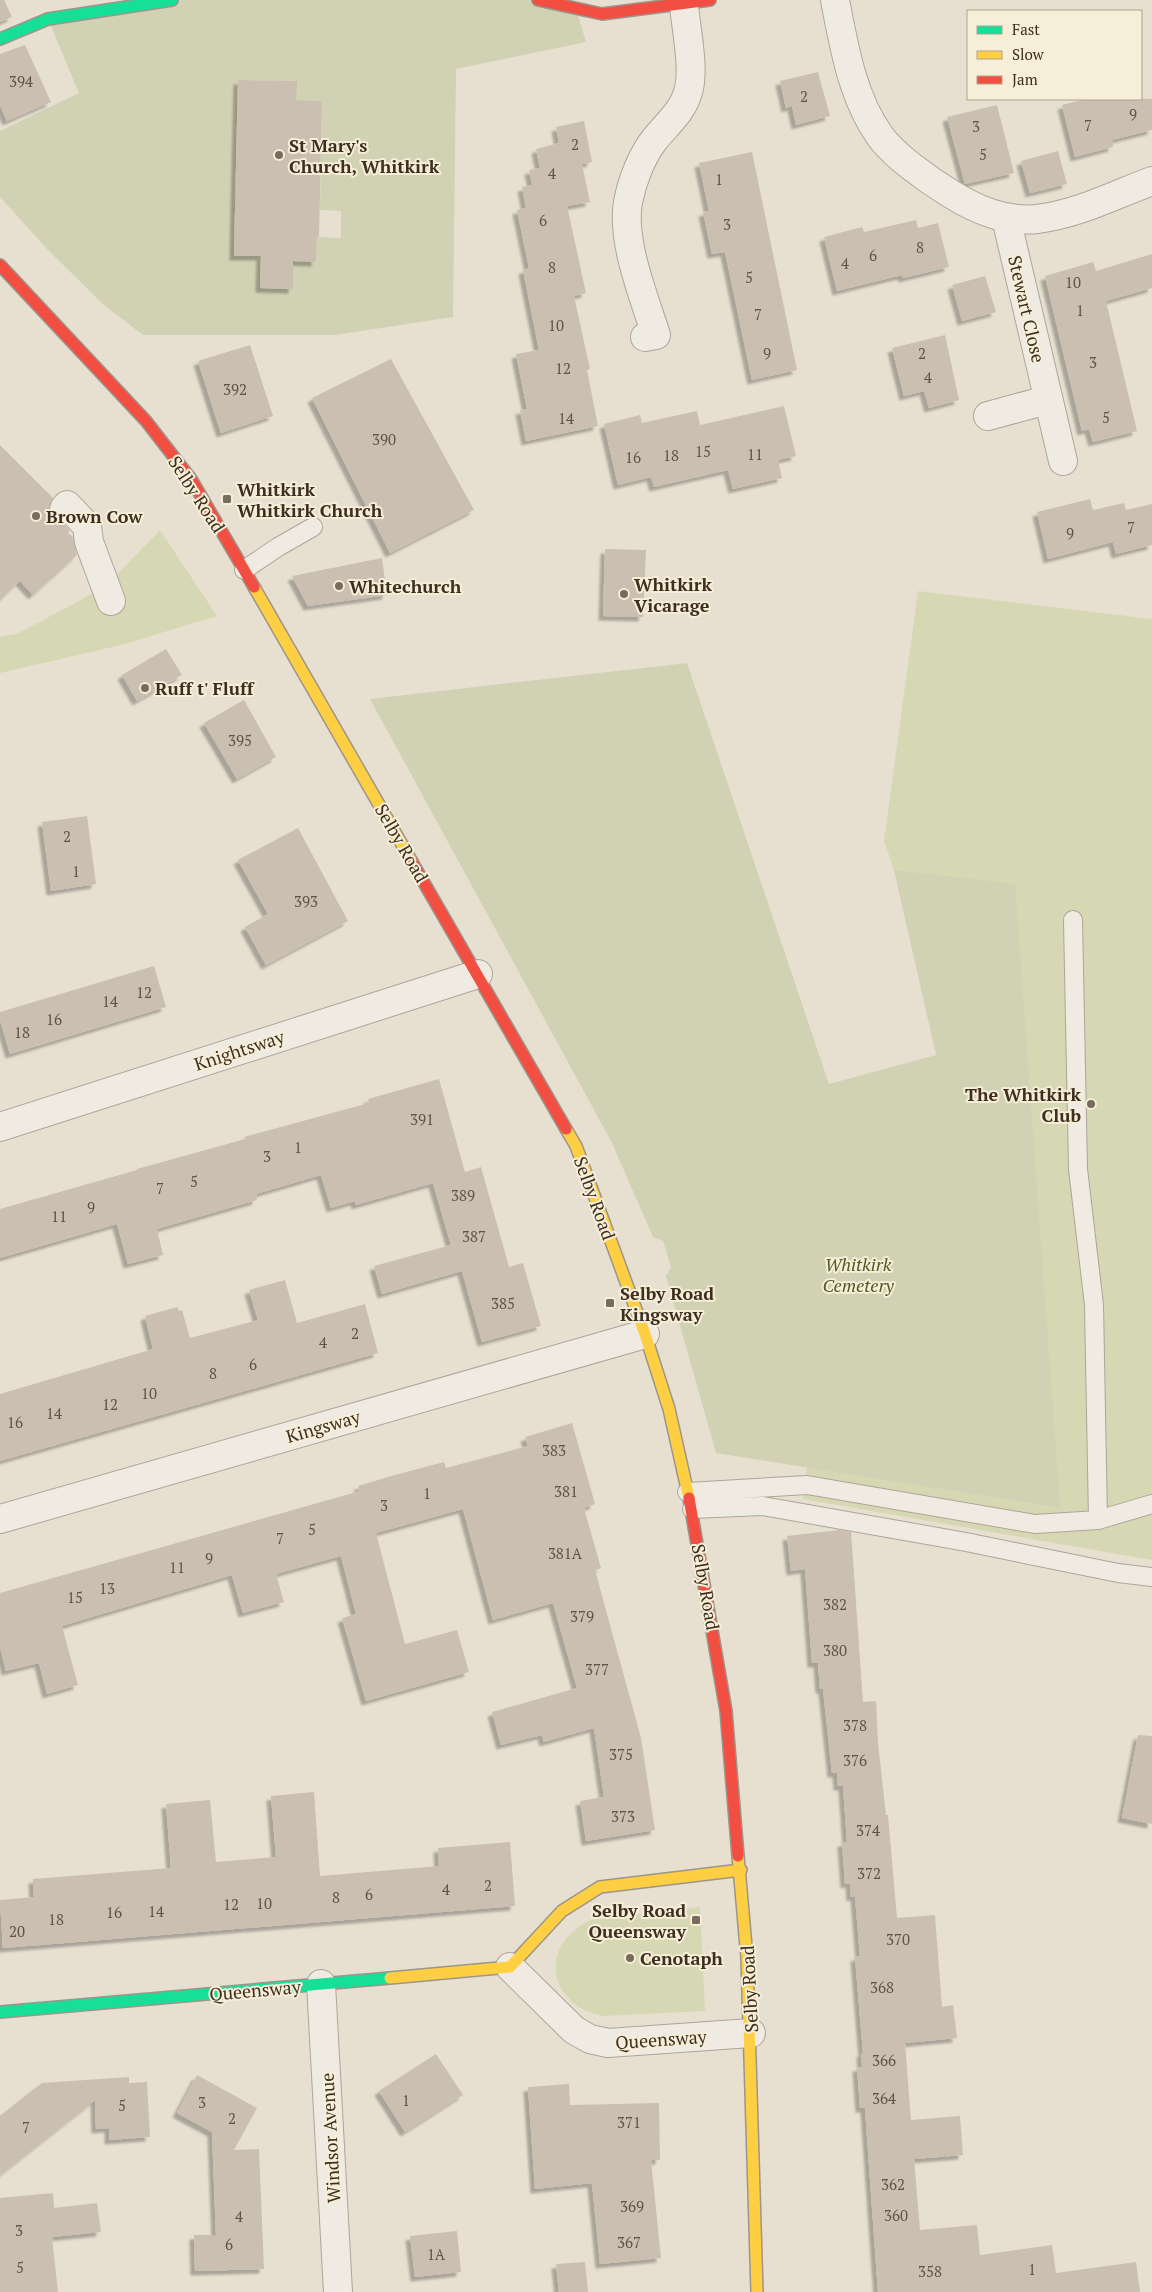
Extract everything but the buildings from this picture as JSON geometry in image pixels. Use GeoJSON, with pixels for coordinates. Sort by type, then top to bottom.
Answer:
{"type":"FeatureCollection","features":[{"type":"Feature","properties":{"kind":"main road"},"geometry":{"type":"LineString","coordinates":[[0,39],[48,19],[172,0]]}},
{"type":"Feature","properties":{"kind":"main road"},"geometry":{"type":"LineString","coordinates":[[538,0],[602,14],[697,2]]}},
{"type":"Feature","properties":{"kind":"main road","name":"Selby Road"},"geometry":{"type":"LineString","coordinates":[[0,265],[157,436],[191,479],[576,1146],[645,1334],[669,1409],[690,1500],[726,1710],[741,1870],[751,2033],[757,2292]]}},
{"type":"Feature","properties":{"kind":"main road"},"geometry":{"type":"LineString","coordinates":[[510,1967],[563,1907],[580,1895],[600,1887],[741,1870]]}},
{"type":"Feature","properties":{"kind":"main road","name":"Queensway"},"geometry":{"type":"LineString","coordinates":[[0,2012],[510,1967]]}},
{"type":"Feature","properties":{"kind":"street"},"geometry":{"type":"LineString","coordinates":[[835,0],[846,58],[861,101],[881,137],[926,178],[970,205],[1006,218],[1035,219],[1065,214],[1108,200],[1152,181]]}},
{"type":"Feature","properties":{"kind":"street"},"geometry":{"type":"LineString","coordinates":[[645,337],[656,335],[640,284],[629,235],[628,202],[638,170],[654,140],[677,114],[688,92],[697,2]]}},
{"type":"Feature","properties":{"kind":"street","name":"Stewart Close"},"geometry":{"type":"LineString","coordinates":[[1006,218],[1047,400],[1063,461]]}},
{"type":"Feature","properties":{"kind":"street"},"geometry":{"type":"LineString","coordinates":[[988,416],[1047,400]]}},
{"type":"Feature","properties":{"kind":"street"},"geometry":{"type":"LineString","coordinates":[[64,509],[67,505],[87,526],[89,542],[111,602]]}},
{"type":"Feature","properties":{"kind":"street","name":"Knightsway"},"geometry":{"type":"LineString","coordinates":[[0,1127],[478,974]]}},
{"type":"Feature","properties":{"kind":"street","name":"Kingsway"},"geometry":{"type":"LineString","coordinates":[[0,1518],[645,1334]]}},
{"type":"Feature","properties":{"kind":"street","name":"Queensway"},"geometry":{"type":"LineString","coordinates":[[510,1967],[574,2030],[590,2039],[608,2043],[751,2033]]}},
{"type":"Feature","properties":{"kind":"street","name":"Windsor Avenue"},"geometry":{"type":"LineString","coordinates":[[321,1984],[338,2292]]}},
{"type":"Feature","properties":{"kind":"lane"},"geometry":{"type":"LineString","coordinates":[[244,570],[313,527]]}},
{"type":"Feature","properties":{"kind":"lane"},"geometry":{"type":"LineString","coordinates":[[1073,920],[1078,1169],[1094,1305],[1098,1520]]}},
{"type":"Feature","properties":{"kind":"lane"},"geometry":{"type":"LineString","coordinates":[[690,1500],[806,1485],[1035,1524],[1098,1520],[1152,1504]]}},
{"type":"Feature","properties":{"kind":"lane"},"geometry":{"type":"LineString","coordinates":[[690,1500],[763,1506],[966,1542],[1118,1573],[1152,1577]]}},
{"type":"Feature","properties":{"kind":"green space"},"geometry":{"type":"Polygon","coordinates":[[[172,0],[538,0],[576,9],[586,42],[456,69],[453,317],[335,335],[143,335],[104,305],[48,250],[0,197],[0,131],[79,93],[48,19],[172,0]],[[238,80],[234,255],[261,256],[260,288],[293,289],[293,261],[316,261],[317,237],[341,238],[341,211],[320,210],[322,101],[296,100],[296,81],[238,80]]]}},
{"type":"Feature","properties":{"kind":"green space"},"geometry":{"type":"Polygon","coordinates":[[[160,530],[217,616],[121,645],[0,673],[0,637],[17,634],[105,587],[160,530]]]}},
{"type":"Feature","properties":{"kind":"green space","name":"The Whitkirk Club"},"geometry":{"type":"Polygon","coordinates":[[[918,591],[1152,619],[1152,1560],[803,1499],[807,1467],[1059,1508],[915,872],[894,870],[884,841],[918,591]]]}},
{"type":"Feature","properties":{"kind":"green space","name":"Whitkirk Cemetery"},"geometry":{"type":"Polygon","coordinates":[[[687,663],[829,1084],[936,1055],[894,870],[1015,884],[1060,1508],[716,1453],[666,1276],[671,1267],[663,1241],[653,1237],[612,1143],[370,699],[687,663]]]}},
{"type":"Feature","properties":{"kind":"green space","name":"Cenotaph"},"geometry":{"type":"Polygon","coordinates":[[[700,1907],[705,2011],[603,2016],[584,2010],[570,2000],[561,1987],[556,1973],[557,1958],[563,1944],[574,1931],[591,1920],[700,1907]]]}},
{"type":"Feature","properties":{"kind":"traffic: fast"},"geometry":{"type":"LineString","coordinates":[[0,39],[48,19],[172,0]]}},
{"type":"Feature","properties":{"kind":"traffic: fast"},"geometry":{"type":"LineString","coordinates":[[0,2012],[390,1978]]}},
{"type":"Feature","properties":{"kind":"traffic: slow"},"geometry":{"type":"LineString","coordinates":[[254,587],[412,862]]}},
{"type":"Feature","properties":{"kind":"traffic: slow"},"geometry":{"type":"LineString","coordinates":[[566,1129],[576,1146],[645,1334],[669,1409],[689,1498]]}},
{"type":"Feature","properties":{"kind":"traffic: slow"},"geometry":{"type":"LineString","coordinates":[[738,1856],[747,1958],[757,2292]]}},
{"type":"Feature","properties":{"kind":"traffic: slow"},"geometry":{"type":"LineString","coordinates":[[390,1978],[510,1967],[562,1911],[600,1887],[741,1870]]}},
{"type":"Feature","properties":{"kind":"traffic: jam"},"geometry":{"type":"LineString","coordinates":[[538,0],[602,14],[710,0]]}},
{"type":"Feature","properties":{"kind":"traffic: jam"},"geometry":{"type":"LineString","coordinates":[[0,265],[146,421],[191,479],[254,587]]}},
{"type":"Feature","properties":{"kind":"traffic: jam"},"geometry":{"type":"LineString","coordinates":[[412,862],[566,1129]]}},
{"type":"Feature","properties":{"kind":"traffic: jam"},"geometry":{"type":"LineString","coordinates":[[689,1498],[726,1711],[738,1856]]}},
{"type":"Feature","properties":{"kind":"place","name":"St Mary's Church, Whitkirk"},"geometry":{"type":"Point","coordinates":[279,155]}},
{"type":"Feature","properties":{"kind":"place","name":"Whitkirk Whitkirk Church"},"geometry":{"type":"Point","coordinates":[227,499]}},
{"type":"Feature","properties":{"kind":"place","name":"Brown Cow"},"geometry":{"type":"Point","coordinates":[36,516]}},
{"type":"Feature","properties":{"kind":"place","name":"Whitechurch"},"geometry":{"type":"Point","coordinates":[339,586]}},
{"type":"Feature","properties":{"kind":"place","name":"Whitkirk Vicarage"},"geometry":{"type":"Point","coordinates":[624,594]}},
{"type":"Feature","properties":{"kind":"place","name":"Ruff t' Fluff"},"geometry":{"type":"Point","coordinates":[145,688]}},
{"type":"Feature","properties":{"kind":"place","name":"The Whitkirk Club"},"geometry":{"type":"Point","coordinates":[1091,1104]}},
{"type":"Feature","properties":{"kind":"place","name":"Selby Road Kingsway"},"geometry":{"type":"Point","coordinates":[610,1303]}},
{"type":"Feature","properties":{"kind":"place","name":"Selby Road Queensway"},"geometry":{"type":"Point","coordinates":[696,1920]}},
{"type":"Feature","properties":{"kind":"place","name":"Cenotaph"},"geometry":{"type":"Point","coordinates":[630,1958]}}]}
